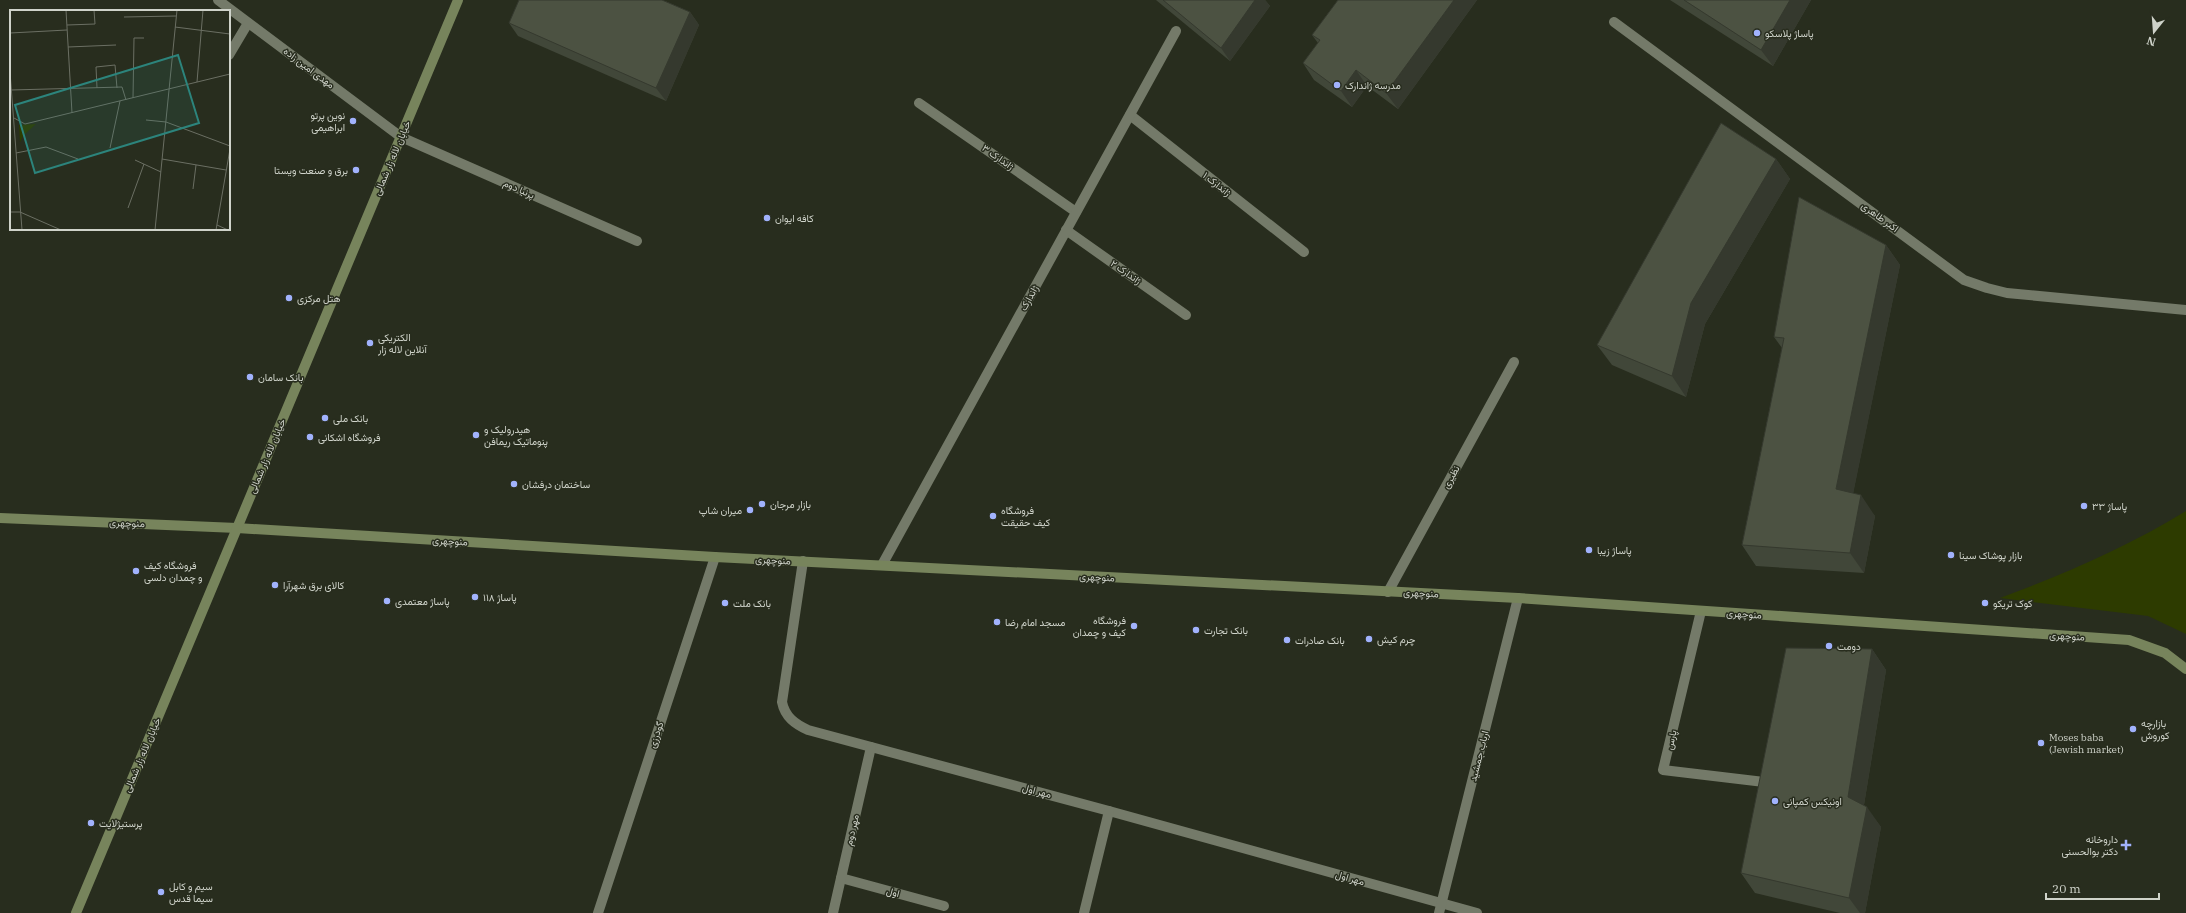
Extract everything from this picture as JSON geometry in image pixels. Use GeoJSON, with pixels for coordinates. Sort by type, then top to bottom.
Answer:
{"type":"FeatureCollection","features":[{"type":"Feature","properties":{"kind":"street","name":"مهدی امین زاده"},"geometry":{"type":"LineString","coordinates":[[218,0],[401,137]]}},
{"type":"Feature","properties":{"kind":"street","name":"خیابان لاله زار شمالی"},"geometry":{"type":"LineString","coordinates":[[76,913],[458,0]]}},
{"type":"Feature","properties":{"kind":"street","name":"اکبر طاهری"},"geometry":{"type":"LineString","coordinates":[[1614,22],[1964,280],[1987,288],[2007,292],[2186,310]]}},
{"type":"Feature","properties":{"kind":"street"},"geometry":{"type":"LineString","coordinates":[[230,53],[248,23]]}},
{"type":"Feature","properties":{"kind":"street","name":"ژاندارک"},"geometry":{"type":"LineString","coordinates":[[882,565],[1176,31]]}},
{"type":"Feature","properties":{"kind":"street","name":"ژاندارک ۳"},"geometry":{"type":"LineString","coordinates":[[920,103],[1076,212]]}},
{"type":"Feature","properties":{"kind":"street","name":"ژاندارک ۱"},"geometry":{"type":"LineString","coordinates":[[1130,115],[1304,252]]}},
{"type":"Feature","properties":{"kind":"street","name":"پرنیا دوم"},"geometry":{"type":"LineString","coordinates":[[401,137],[637,241]]}},
{"type":"Feature","properties":{"kind":"street","name":"ژاندارک ۲"},"geometry":{"type":"LineString","coordinates":[[1066,230],[1186,315]]}},
{"type":"Feature","properties":{"kind":"street","name":"نظیری"},"geometry":{"type":"LineString","coordinates":[[1388,592],[1514,362]]}},
{"type":"Feature","properties":{"kind":"street","name":"منوچهری"},"geometry":{"type":"LineString","coordinates":[[0,518],[237,528],[714,557],[1518,598],[2129,640],[2165,653],[2186,669]]}},
{"type":"Feature","properties":{"kind":"street","name":"گودرزی"},"geometry":{"type":"LineString","coordinates":[[598,913],[714,557]]}},
{"type":"Feature","properties":{"kind":"street","name":"مهر اول"},"geometry":{"type":"LineString","coordinates":[[803,561],[782,702],[784,711],[798,725],[808,730],[1108,810],[1441,908],[1476,913]]}},
{"type":"Feature","properties":{"kind":"street","name":"ارباب جمشید"},"geometry":{"type":"LineString","coordinates":[[1441,908],[1518,598]]}},
{"type":"Feature","properties":{"kind":"street","name":"پارس"},"geometry":{"type":"LineString","coordinates":[[1701,611],[1663,770],[1764,782]]}},
{"type":"Feature","properties":{"kind":"street","name":"مهر دوم"},"geometry":{"type":"LineString","coordinates":[[833,913],[871,747]]}},
{"type":"Feature","properties":{"kind":"street"},"geometry":{"type":"LineString","coordinates":[[1084,913],[1108,810]]}},
{"type":"Feature","properties":{"kind":"street","name":"اول"},"geometry":{"type":"LineString","coordinates":[[841,878],[944,906]]}},
{"type":"Feature","properties":{"kind":"green space"},"geometry":{"type":"Polygon","coordinates":[[[2186,511],[2186,634],[2148,616],[2000,598],[2095,559],[2164,524],[2186,511]]]}},
{"type":"Feature","properties":{"kind":"building"},"geometry":{"type":"Polygon","coordinates":[[[519,0],[662,0],[690,12],[656,88],[509,23],[519,0]]]}},
{"type":"Feature","properties":{"kind":"building"},"geometry":{"type":"Polygon","coordinates":[[[1163,0],[1255,0],[1221,48],[1163,0]]]}},
{"type":"Feature","properties":{"kind":"building"},"geometry":{"type":"Polygon","coordinates":[[[1338,0],[1454,0],[1386,93],[1356,70],[1341,91],[1303,63],[1320,40],[1312,35],[1338,0]]]}},
{"type":"Feature","properties":{"kind":"building"},"geometry":{"type":"Polygon","coordinates":[[[1684,0],[1790,0],[1761,50],[1684,0]]]}},
{"type":"Feature","properties":{"kind":"building"},"geometry":{"type":"Polygon","coordinates":[[[1721,123],[1776,159],[1691,303],[1672,376],[1597,345],[1721,123]]]}},
{"type":"Feature","properties":{"kind":"building"},"geometry":{"type":"Polygon","coordinates":[[[1799,197],[1886,245],[1836,489],[1861,495],[1850,553],[1742,545],[1784,338],[1774,337],[1799,197]]]}},
{"type":"Feature","properties":{"kind":"building"},"geometry":{"type":"Polygon","coordinates":[[[1786,648],[1872,649],[1848,797],[1867,807],[1849,898],[1741,873],[1786,648]]]}},
{"type":"Feature","properties":{"kind":"place","name":"پاساژ پلاسکو"},"geometry":{"type":"Point","coordinates":[1757,33]}},
{"type":"Feature","properties":{"kind":"place","name":"مدرسه ژاندارک"},"geometry":{"type":"Point","coordinates":[1337,85]}},
{"type":"Feature","properties":{"kind":"place","name":"نوین پرتو ابراهیمی"},"geometry":{"type":"Point","coordinates":[353,121]}},
{"type":"Feature","properties":{"kind":"place","name":"برق و صنعت ویستا"},"geometry":{"type":"Point","coordinates":[356,170]}},
{"type":"Feature","properties":{"kind":"place","name":"کافه ایوان"},"geometry":{"type":"Point","coordinates":[767,218]}},
{"type":"Feature","properties":{"kind":"place","name":"هتل مرکزی"},"geometry":{"type":"Point","coordinates":[289,298]}},
{"type":"Feature","properties":{"kind":"place","name":"الکتریکی آنلاین لاله زار"},"geometry":{"type":"Point","coordinates":[370,343]}},
{"type":"Feature","properties":{"kind":"place","name":"بانک سامان"},"geometry":{"type":"Point","coordinates":[250,377]}},
{"type":"Feature","properties":{"kind":"place","name":"بانک ملی"},"geometry":{"type":"Point","coordinates":[325,418]}},
{"type":"Feature","properties":{"kind":"place","name":"هیدرولیک و پنوماتیک ریمافن"},"geometry":{"type":"Point","coordinates":[476,435]}},
{"type":"Feature","properties":{"kind":"place","name":"فروشگاه اشکانی"},"geometry":{"type":"Point","coordinates":[310,437]}},
{"type":"Feature","properties":{"kind":"place","name":"ساختمان درفشان"},"geometry":{"type":"Point","coordinates":[514,484]}},
{"type":"Feature","properties":{"kind":"place","name":"بازار مرجان"},"geometry":{"type":"Point","coordinates":[762,504]}},
{"type":"Feature","properties":{"kind":"place","name":"پاساژ ۳۳"},"geometry":{"type":"Point","coordinates":[2084,506]}},
{"type":"Feature","properties":{"kind":"place","name":"میران شاپ"},"geometry":{"type":"Point","coordinates":[750,510]}},
{"type":"Feature","properties":{"kind":"place","name":"فروشگاه کیف حقیقت"},"geometry":{"type":"Point","coordinates":[993,516]}},
{"type":"Feature","properties":{"kind":"place","name":"پاساژ زیبا"},"geometry":{"type":"Point","coordinates":[1589,550]}},
{"type":"Feature","properties":{"kind":"place","name":"بازار پوشاک سینا"},"geometry":{"type":"Point","coordinates":[1951,555]}},
{"type":"Feature","properties":{"kind":"place","name":"فروشگاه کیف و چمدان دلسی"},"geometry":{"type":"Point","coordinates":[136,571]}},
{"type":"Feature","properties":{"kind":"place","name":"کالای برق شهرآرا"},"geometry":{"type":"Point","coordinates":[275,585]}},
{"type":"Feature","properties":{"kind":"place","name":"پاساژ ۱۱۸"},"geometry":{"type":"Point","coordinates":[475,597]}},
{"type":"Feature","properties":{"kind":"place","name":"پاساژ معتمدی"},"geometry":{"type":"Point","coordinates":[387,601]}},
{"type":"Feature","properties":{"kind":"place","name":"بانک ملت"},"geometry":{"type":"Point","coordinates":[725,603]}},
{"type":"Feature","properties":{"kind":"place","name":"کوک تریکو"},"geometry":{"type":"Point","coordinates":[1985,603]}},
{"type":"Feature","properties":{"kind":"place","name":"مسجد امام رضا"},"geometry":{"type":"Point","coordinates":[997,622]}},
{"type":"Feature","properties":{"kind":"place","name":"فروشگاه کیف و چمدان"},"geometry":{"type":"Point","coordinates":[1134,626]}},
{"type":"Feature","properties":{"kind":"place","name":"بانک تجارت"},"geometry":{"type":"Point","coordinates":[1196,630]}},
{"type":"Feature","properties":{"kind":"place","name":"چرم کیش"},"geometry":{"type":"Point","coordinates":[1369,639]}},
{"type":"Feature","properties":{"kind":"place","name":"بانک صادرات"},"geometry":{"type":"Point","coordinates":[1287,640]}},
{"type":"Feature","properties":{"kind":"place","name":"دومت"},"geometry":{"type":"Point","coordinates":[1829,646]}},
{"type":"Feature","properties":{"kind":"place","name":"بازارچه کوروش"},"geometry":{"type":"Point","coordinates":[2133,729]}},
{"type":"Feature","properties":{"kind":"place","name":"Moses baba (Jewish market)"},"geometry":{"type":"Point","coordinates":[2041,743]}},
{"type":"Feature","properties":{"kind":"place","name":"اونیکس کمپانی"},"geometry":{"type":"Point","coordinates":[1775,801]}},
{"type":"Feature","properties":{"kind":"place","name":"پرستیژلایت"},"geometry":{"type":"Point","coordinates":[91,823]}},
{"type":"Feature","properties":{"kind":"place","name":"داروخانه دکتر بوالحسنی"},"geometry":{"type":"Point","coordinates":[2126,845]}},
{"type":"Feature","properties":{"kind":"place","name":"سیم و کابل سیما قدس"},"geometry":{"type":"Point","coordinates":[161,892]}}]}
